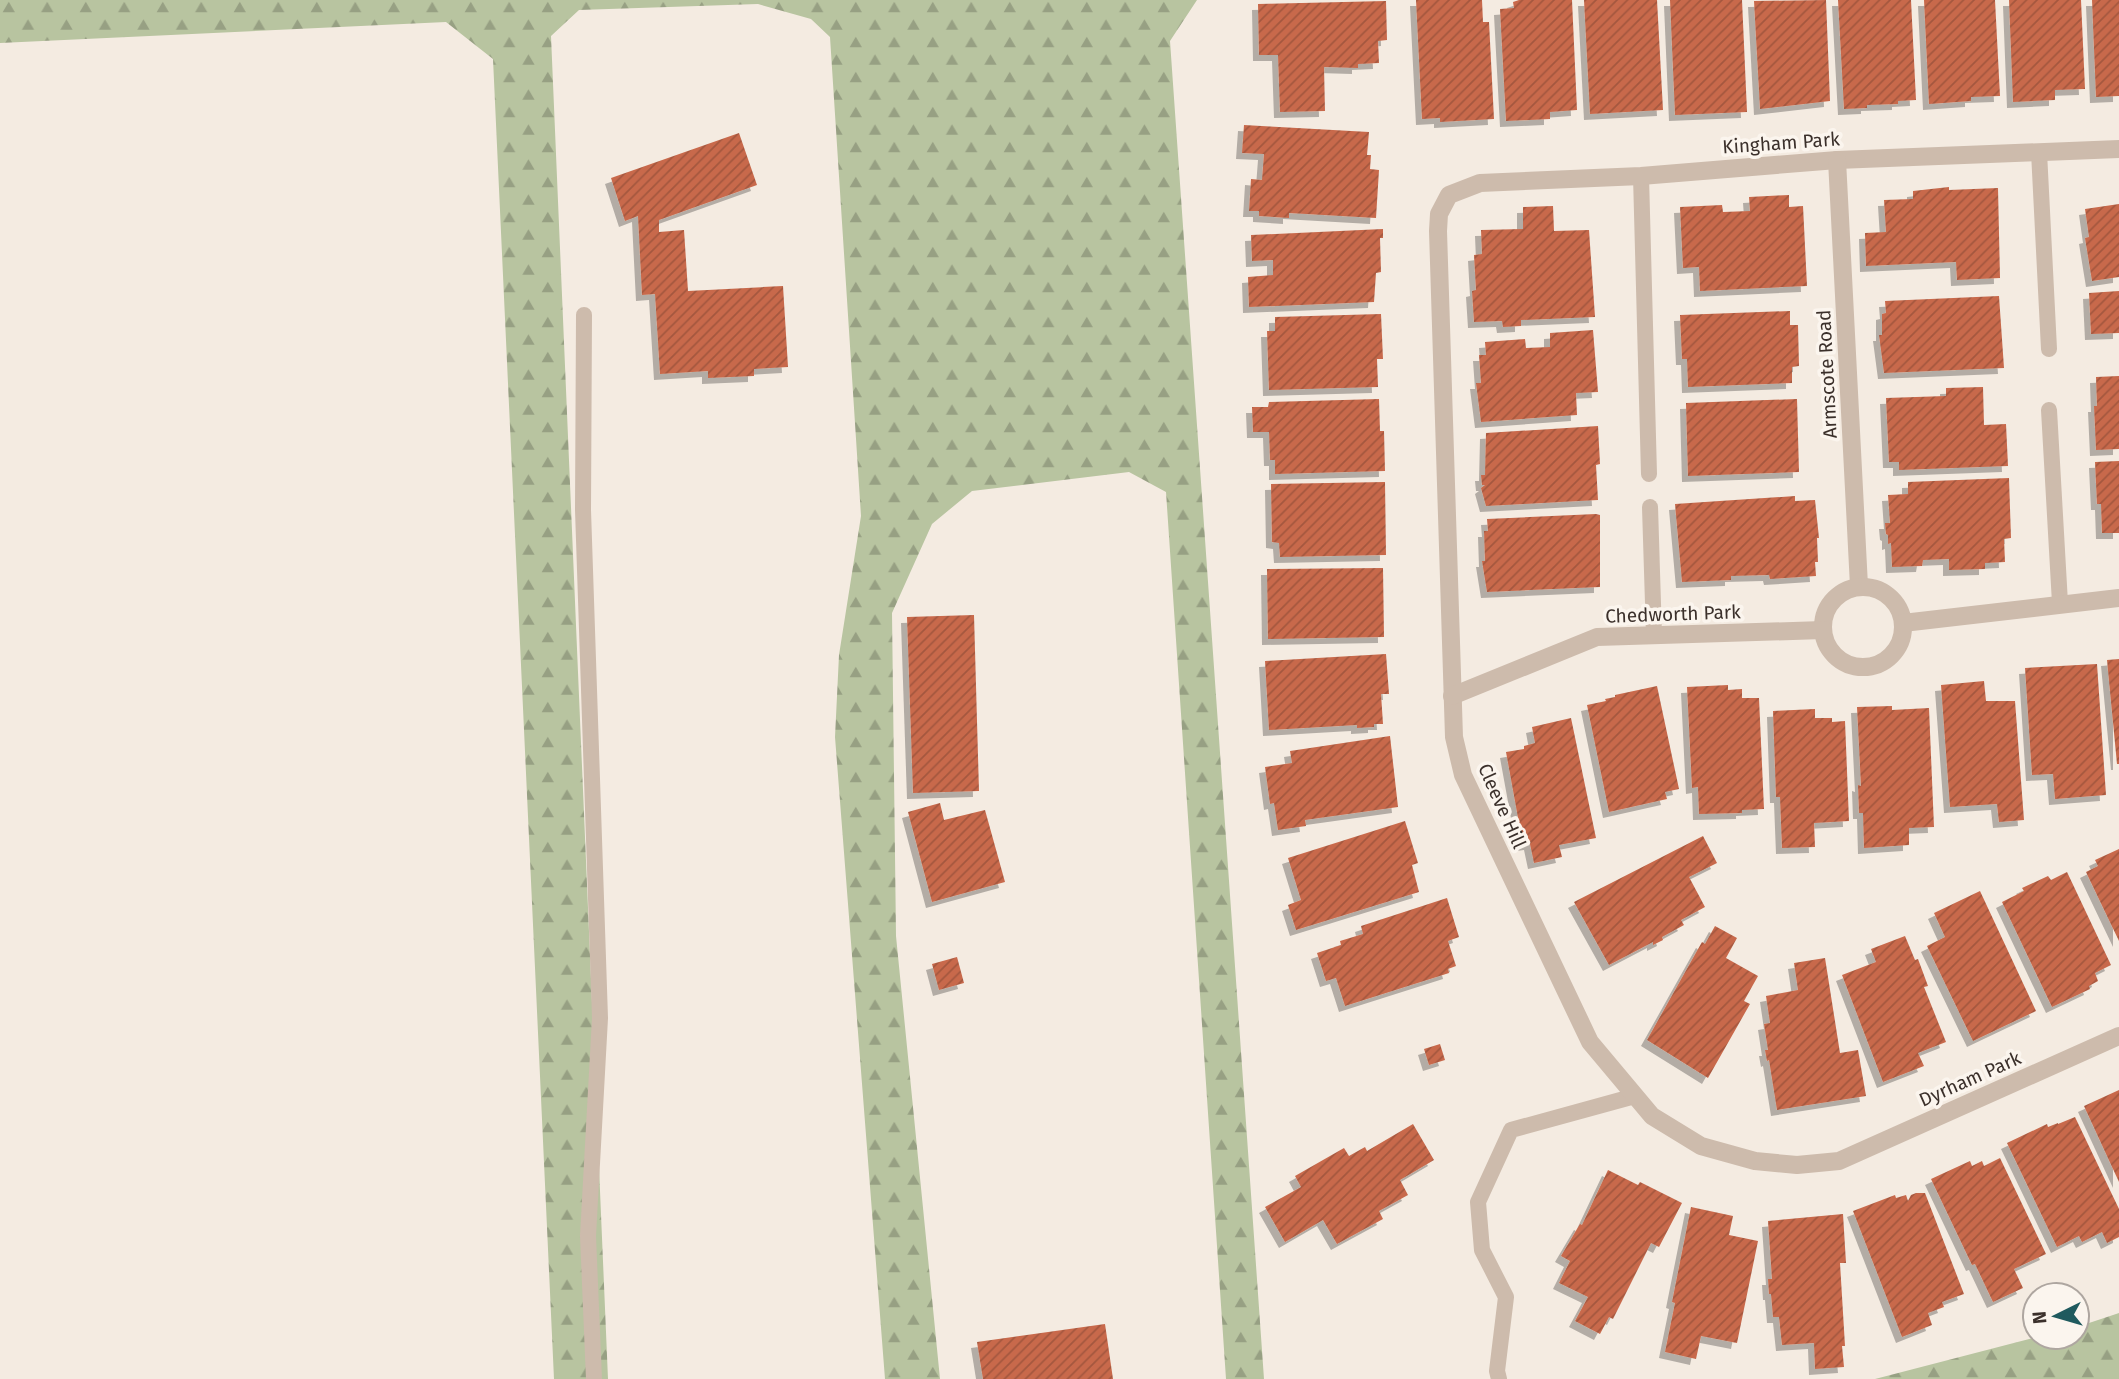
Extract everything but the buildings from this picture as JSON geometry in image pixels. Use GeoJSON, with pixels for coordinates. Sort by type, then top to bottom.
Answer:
{"type":"FeatureCollection","features":[{"type":"Feature","properties":{"kind":"street","name":"Kingham Park"},"geometry":{"type":"LineString","coordinates":[[1449,195],[1480,183],[1640,176],[1838,160],[2119,149]]}},
{"type":"Feature","properties":{"kind":"street","name":"Armscote Road"},"geometry":{"type":"LineString","coordinates":[[1838,160],[1859,586]]}},
{"type":"Feature","properties":{"kind":"street","name":"Cleeve Hill"},"geometry":{"type":"LineString","coordinates":[[1449,195],[1439,214],[1438,231],[1452,696],[1454,737],[1463,775],[1590,1042],[1652,1116],[1701,1146],[1755,1161],[1797,1165],[1839,1161]]}},
{"type":"Feature","properties":{"kind":"street"},"geometry":{"type":"LineString","coordinates":[[1859,586],[1880,590],[1896,604],[1903,623],[1900,644],[1886,660],[1866,667],[1846,664],[1830,650],[1823,630],[1826,610],[1840,593],[1859,586]]}},
{"type":"Feature","properties":{"kind":"street"},"geometry":{"type":"LineString","coordinates":[[1903,623],[2119,598]]}},
{"type":"Feature","properties":{"kind":"street","name":"Chedworth Park"},"geometry":{"type":"LineString","coordinates":[[1452,696],[1597,637],[1823,630]]}},
{"type":"Feature","properties":{"kind":"street","name":"Dyrham Park"},"geometry":{"type":"LineString","coordinates":[[1839,1161],[2119,1036]]}},
{"type":"Feature","properties":{"kind":"lane"},"geometry":{"type":"LineString","coordinates":[[2039,152],[2049,349]]}},
{"type":"Feature","properties":{"kind":"lane"},"geometry":{"type":"LineString","coordinates":[[1640,176],[1649,474]]}},
{"type":"Feature","properties":{"kind":"lane"},"geometry":{"type":"LineString","coordinates":[[584,315],[583,510],[600,1018],[588,1236],[594,1379]]}},
{"type":"Feature","properties":{"kind":"lane"},"geometry":{"type":"LineString","coordinates":[[2049,410],[2060,603]]}},
{"type":"Feature","properties":{"kind":"lane"},"geometry":{"type":"LineString","coordinates":[[1650,507],[1654,635]]}},
{"type":"Feature","properties":{"kind":"lane"},"geometry":{"type":"LineString","coordinates":[[1499,1379],[1497,1371],[1506,1297],[1482,1250],[1478,1202],[1511,1130],[1635,1096]]}},
{"type":"Feature","properties":{"kind":"green space"},"geometry":{"type":"Polygon","coordinates":[[[0,0],[1197,0],[1170,41],[1264,1379],[1226,1379],[1166,492],[1129,472],[972,491],[932,524],[892,613],[896,936],[940,1379],[885,1379],[835,737],[839,655],[861,516],[830,37],[811,19],[758,4],[579,10],[551,36],[608,1379],[554,1379],[493,59],[446,22],[0,43],[0,0]]]}},
{"type":"Feature","properties":{"kind":"green space"},"geometry":{"type":"Polygon","coordinates":[[[2119,1313],[2119,1379],[1875,1379],[2021,1341],[2021,1351],[2091,1351],[2091,1322],[2119,1313]]]}}]}
